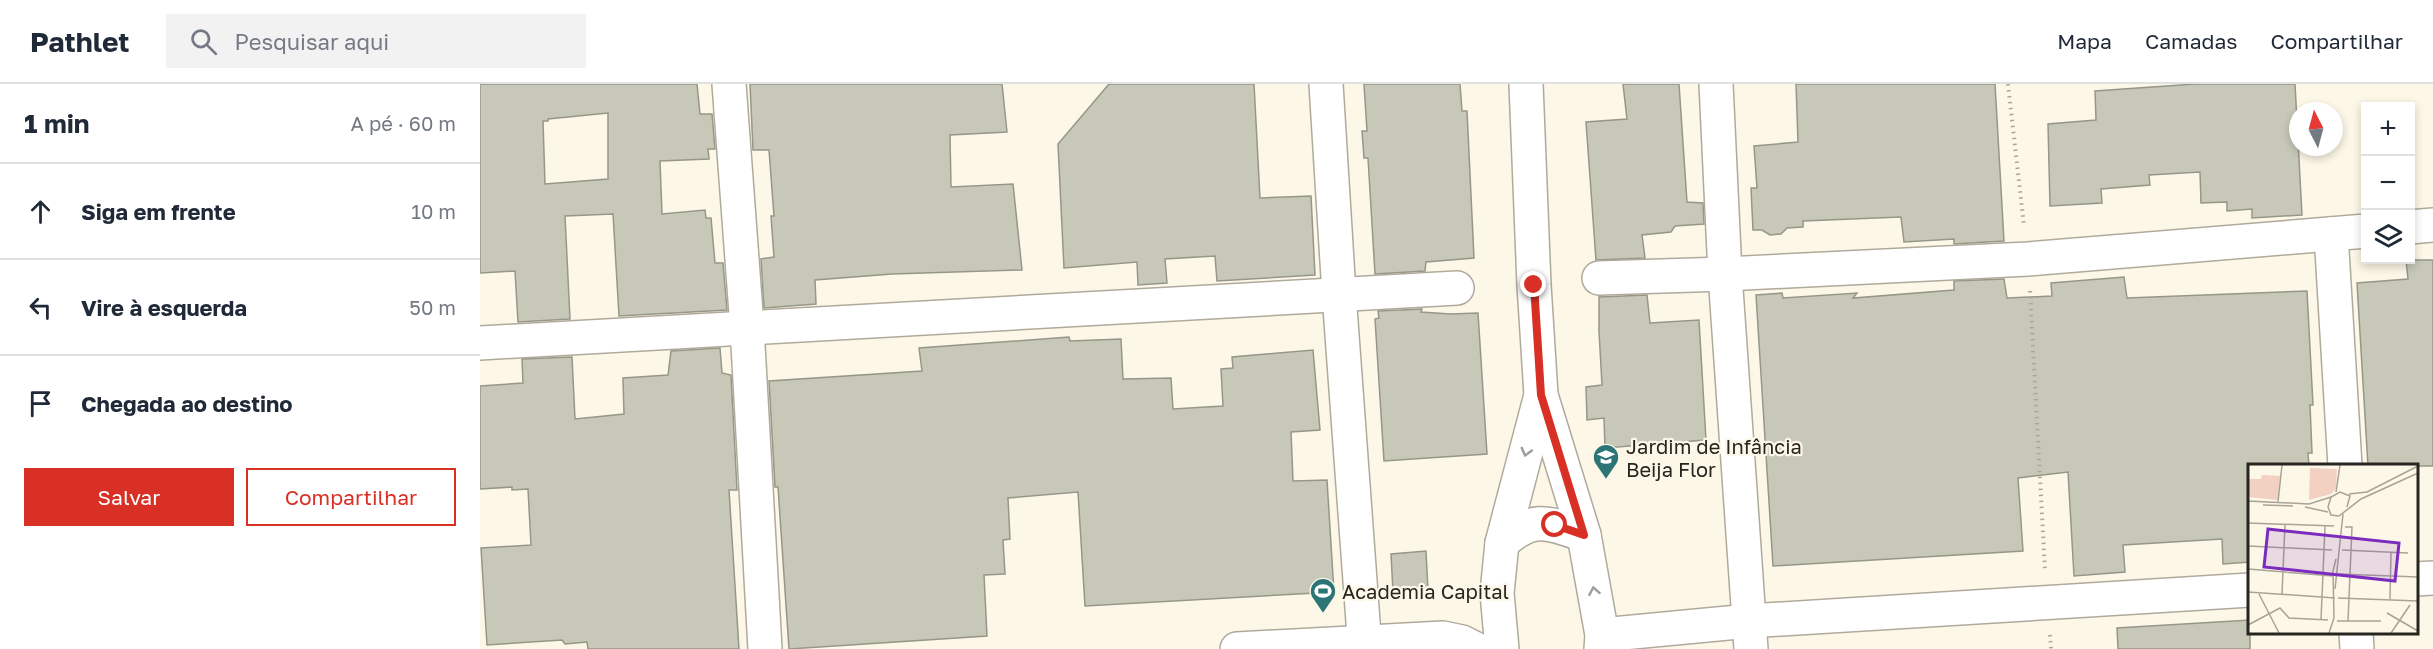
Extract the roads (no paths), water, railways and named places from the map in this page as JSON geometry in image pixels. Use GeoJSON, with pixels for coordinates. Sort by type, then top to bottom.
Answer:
{"type":"FeatureCollection","features":[{"type":"Feature","properties":{"kind":"street"},"geometry":{"type":"LineString","coordinates":[[729,84],[747,327],[765,649]]}},
{"type":"Feature","properties":{"kind":"street"},"geometry":{"type":"LineString","coordinates":[[1326,84],[1365,646]]}},
{"type":"Feature","properties":{"kind":"street"},"geometry":{"type":"LineString","coordinates":[[1526,84],[1541,395],[1584,535],[1602,642],[1750,635],[2047,604],[2248,590]]}},
{"type":"Feature","properties":{"kind":"street"},"geometry":{"type":"LineString","coordinates":[[1716,84],[1725,274],[1750,635]]}},
{"type":"Feature","properties":{"kind":"street"},"geometry":{"type":"LineString","coordinates":[[2415,227],[2433,225]]}},
{"type":"Feature","properties":{"kind":"street"},"geometry":{"type":"LineString","coordinates":[[1599,278],[2028,259],[2361,231]]}},
{"type":"Feature","properties":{"kind":"street"},"geometry":{"type":"LineString","coordinates":[[2331,234],[2345,464]]}},
{"type":"Feature","properties":{"kind":"street"},"geometry":{"type":"LineString","coordinates":[[480,343],[1457,288]]}},
{"type":"Feature","properties":{"kind":"street"},"geometry":{"type":"LineString","coordinates":[[1502,649],[1497,593],[1502,543],[1541,395]]}},
{"type":"Feature","properties":{"kind":"street"},"geometry":{"type":"LineString","coordinates":[[1502,543],[1518,528],[1534,524],[1555,525],[1584,535]]}},
{"type":"Feature","properties":{"kind":"street"},"geometry":{"type":"LineString","coordinates":[[2418,579],[2433,578]]}},
{"type":"Feature","properties":{"kind":"street"},"geometry":{"type":"LineString","coordinates":[[1443,638],[1467,627],[1483,615],[1497,593]]}},
{"type":"Feature","properties":{"kind":"street"},"geometry":{"type":"LineString","coordinates":[[2356,634],[2357,649]]}},
{"type":"Feature","properties":{"kind":"street"},"geometry":{"type":"LineString","coordinates":[[1237,649],[1365,646],[1443,638],[1462,642],[1476,649]]}},
{"type":"Feature","properties":{"kind":"place","name":"Jardim de Infância Beija Flor"},"geometry":{"type":"Point","coordinates":[1606,480]}},
{"type":"Feature","properties":{"kind":"place","name":"Academia Capital"},"geometry":{"type":"Point","coordinates":[1323,614]}}]}
